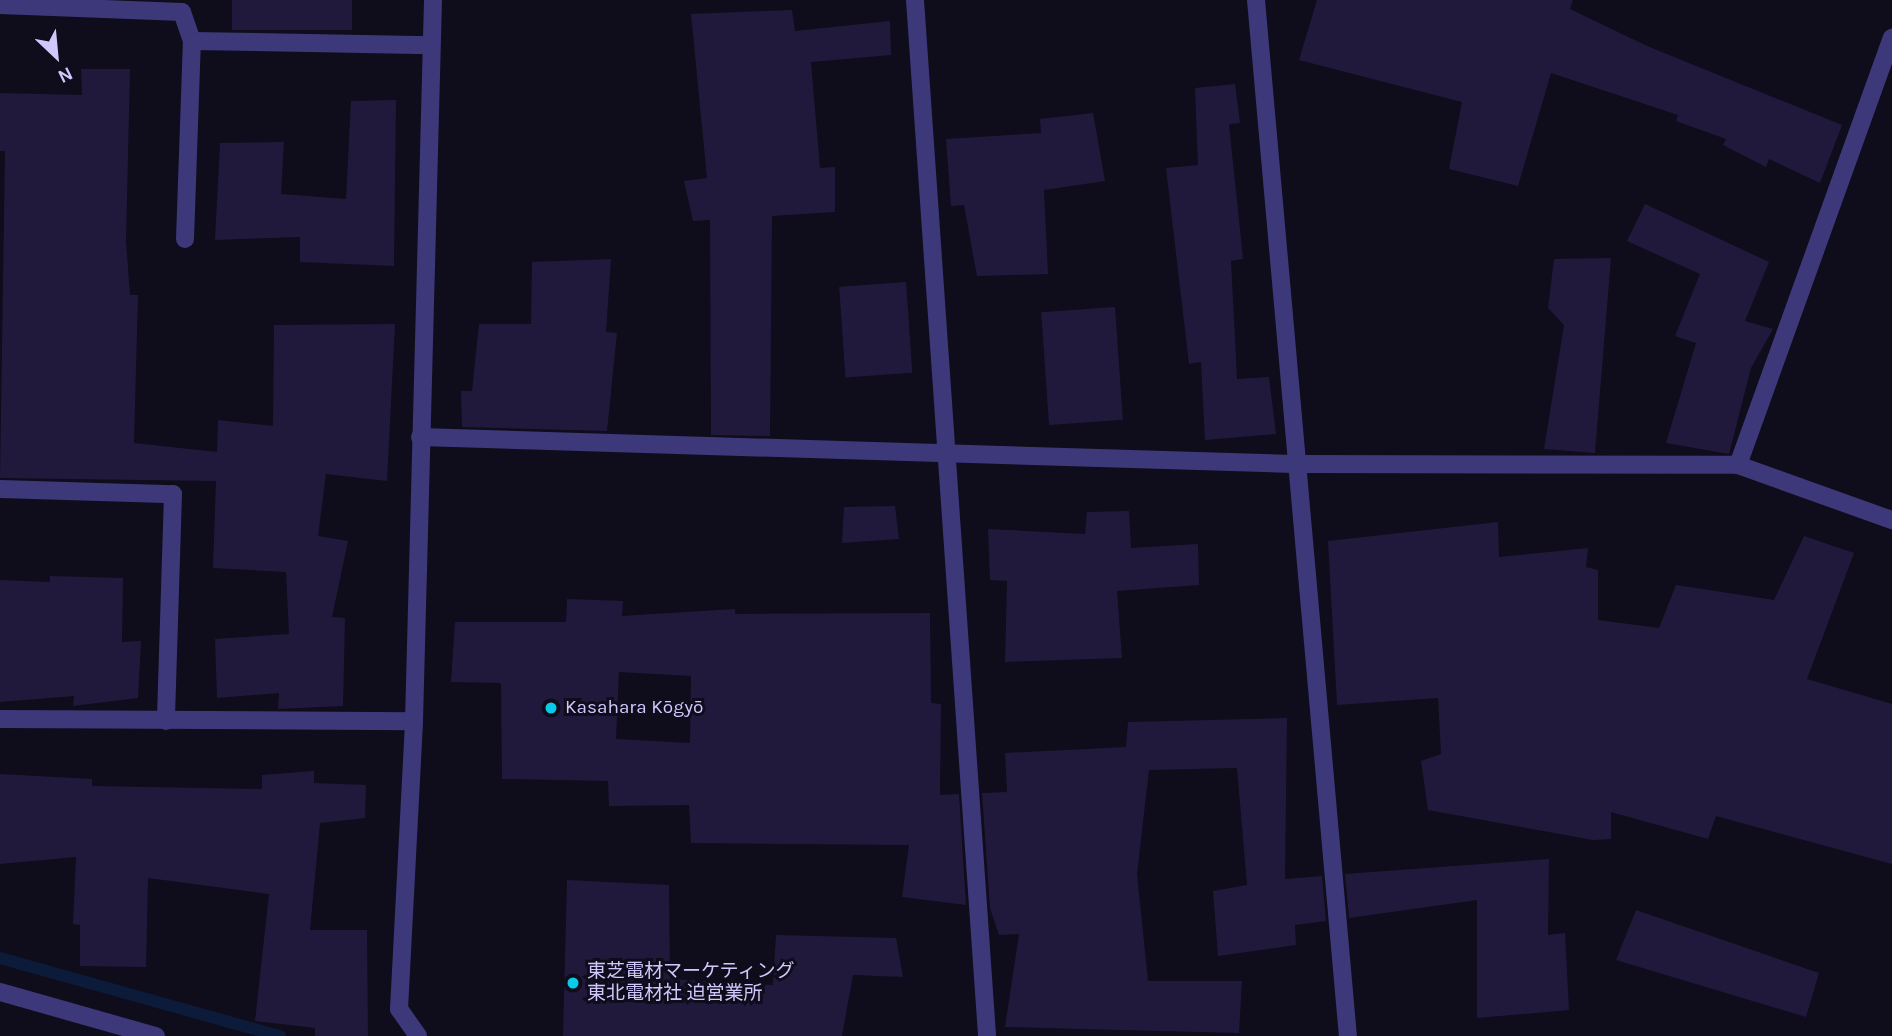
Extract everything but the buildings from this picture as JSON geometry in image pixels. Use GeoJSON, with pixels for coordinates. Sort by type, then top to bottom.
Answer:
{"type":"FeatureCollection","features":[{"type":"Feature","properties":{"kind":"street"},"geometry":{"type":"LineString","coordinates":[[413,1035],[399,1009],[414,721],[433,0]]}},
{"type":"Feature","properties":{"kind":"street"},"geometry":{"type":"LineString","coordinates":[[915,0],[943,452],[987,1036]]}},
{"type":"Feature","properties":{"kind":"street"},"geometry":{"type":"LineString","coordinates":[[1255,0],[1294,464],[1348,1036]]}},
{"type":"Feature","properties":{"kind":"street"},"geometry":{"type":"LineString","coordinates":[[0,5],[183,6],[192,41],[185,239]]}},
{"type":"Feature","properties":{"kind":"street"},"geometry":{"type":"LineString","coordinates":[[1738,465],[1892,38]]}},
{"type":"Feature","properties":{"kind":"street"},"geometry":{"type":"LineString","coordinates":[[192,41],[431,45]]}},
{"type":"Feature","properties":{"kind":"street"},"geometry":{"type":"LineString","coordinates":[[420,437],[1294,464],[1738,465],[1892,520]]}},
{"type":"Feature","properties":{"kind":"street"},"geometry":{"type":"LineString","coordinates":[[0,489],[173,494],[166,721]]}},
{"type":"Feature","properties":{"kind":"street"},"geometry":{"type":"LineString","coordinates":[[0,719],[414,721]]}},
{"type":"Feature","properties":{"kind":"street"},"geometry":{"type":"LineString","coordinates":[[0,992],[156,1036]]}},
{"type":"Feature","properties":{"kind":"waterway"},"geometry":{"type":"LineString","coordinates":[[0,958],[280,1036]]}},
{"type":"Feature","properties":{"kind":"place","name":"Kasahara Kōgyō"},"geometry":{"type":"Point","coordinates":[551,708]}},
{"type":"Feature","properties":{"kind":"place","name":"東芝電材マーケティング 東北電材社 迫営業所"},"geometry":{"type":"Point","coordinates":[573,983]}}]}
